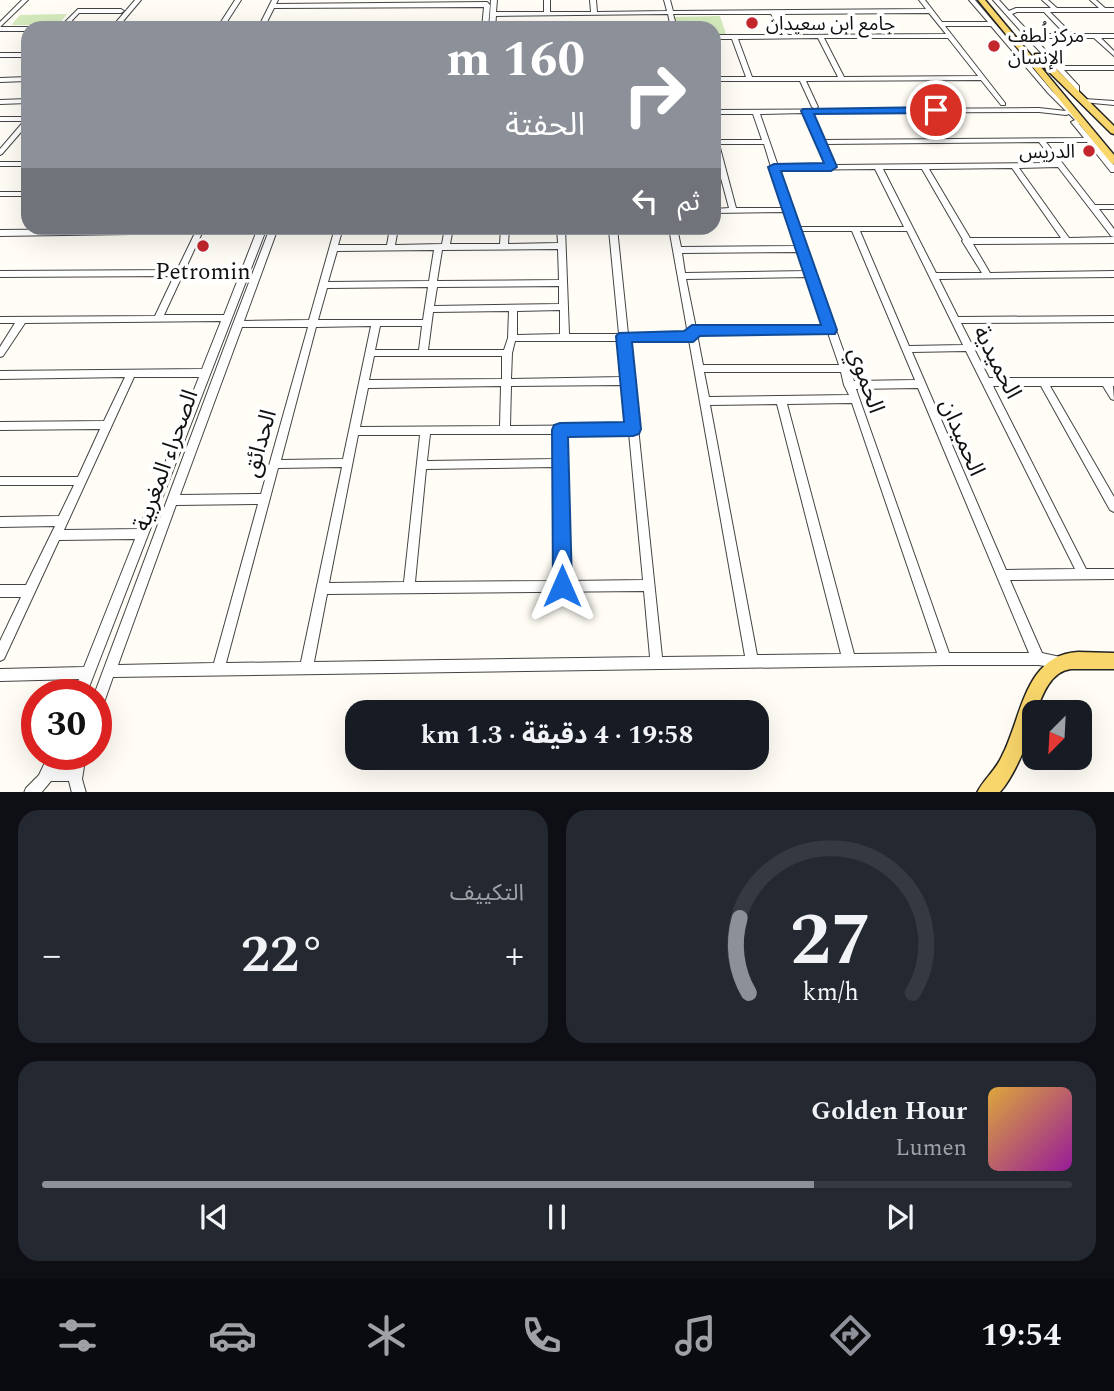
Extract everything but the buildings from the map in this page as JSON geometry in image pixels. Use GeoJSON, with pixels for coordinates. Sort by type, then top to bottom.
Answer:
{"type":"FeatureCollection","features":[{"type":"Feature","properties":{"kind":"main road"},"geometry":{"type":"LineString","coordinates":[[981,0],[1041,64],[1076,93],[1114,131]]}},
{"type":"Feature","properties":{"kind":"main road"},"geometry":{"type":"LineString","coordinates":[[995,0],[1114,163]]}},
{"type":"Feature","properties":{"kind":"main road"},"geometry":{"type":"LineString","coordinates":[[987,792],[1001,778],[1008,765],[1043,678],[1060,662],[1114,661]]}},
{"type":"Feature","properties":{"kind":"street"},"geometry":{"type":"LineString","coordinates":[[0,27],[25,0]]}},
{"type":"Feature","properties":{"kind":"street"},"geometry":{"type":"LineString","coordinates":[[113,21],[130,0]]}},
{"type":"Feature","properties":{"kind":"street"},"geometry":{"type":"LineString","coordinates":[[120,21],[138,0]]}},
{"type":"Feature","properties":{"kind":"street"},"geometry":{"type":"LineString","coordinates":[[224,21],[238,0]]}},
{"type":"Feature","properties":{"kind":"street"},"geometry":{"type":"LineString","coordinates":[[492,21],[494,0]]}},
{"type":"Feature","properties":{"kind":"street"},"geometry":{"type":"LineString","coordinates":[[547,0],[547,13]]}},
{"type":"Feature","properties":{"kind":"street"},"geometry":{"type":"LineString","coordinates":[[593,0],[594,13]]}},
{"type":"Feature","properties":{"kind":"street"},"geometry":{"type":"LineString","coordinates":[[667,0],[672,21]]}},
{"type":"Feature","properties":{"kind":"street"},"geometry":{"type":"LineString","coordinates":[[793,0],[799,12]]}},
{"type":"Feature","properties":{"kind":"street"},"geometry":{"type":"LineString","coordinates":[[922,0],[1003,104]]}},
{"type":"Feature","properties":{"kind":"street"},"geometry":{"type":"LineString","coordinates":[[972,0],[1066,113],[1114,163]]}},
{"type":"Feature","properties":{"kind":"street"},"geometry":{"type":"LineString","coordinates":[[995,0],[1076,86],[1076,93]]}},
{"type":"Feature","properties":{"kind":"street"},"geometry":{"type":"LineString","coordinates":[[1045,0],[1056,10]]}},
{"type":"Feature","properties":{"kind":"street"},"geometry":{"type":"LineString","coordinates":[[1093,0],[1114,17]]}},
{"type":"Feature","properties":{"kind":"street"},"geometry":{"type":"LineString","coordinates":[[265,21],[274,3],[487,2],[486,21]]}},
{"type":"Feature","properties":{"kind":"street"},"geometry":{"type":"LineString","coordinates":[[1008,13],[1028,10],[1114,10]]}},
{"type":"Feature","properties":{"kind":"street"},"geometry":{"type":"LineString","coordinates":[[1045,10],[1070,36]]}},
{"type":"Feature","properties":{"kind":"street"},"geometry":{"type":"LineString","coordinates":[[69,21],[78,11],[121,11]]}},
{"type":"Feature","properties":{"kind":"street"},"geometry":{"type":"LineString","coordinates":[[493,14],[931,11]]}},
{"type":"Feature","properties":{"kind":"street"},"geometry":{"type":"LineString","coordinates":[[773,12],[786,36]]}},
{"type":"Feature","properties":{"kind":"street"},"geometry":{"type":"LineString","coordinates":[[941,24],[992,24]]}},
{"type":"Feature","properties":{"kind":"street"},"geometry":{"type":"LineString","coordinates":[[0,27],[21,28]]}},
{"type":"Feature","properties":{"kind":"street"},"geometry":{"type":"LineString","coordinates":[[721,37],[949,36]]}},
{"type":"Feature","properties":{"kind":"street"},"geometry":{"type":"LineString","coordinates":[[1028,36],[1114,36]]}},
{"type":"Feature","properties":{"kind":"street"},"geometry":{"type":"LineString","coordinates":[[1096,36],[1114,54]]}},
{"type":"Feature","properties":{"kind":"street"},"geometry":{"type":"LineString","coordinates":[[734,37],[750,79]]}},
{"type":"Feature","properties":{"kind":"street"},"geometry":{"type":"LineString","coordinates":[[820,37],[842,79]]}},
{"type":"Feature","properties":{"kind":"street"},"geometry":{"type":"LineString","coordinates":[[0,53],[21,53]]}},
{"type":"Feature","properties":{"kind":"street"},"geometry":{"type":"LineString","coordinates":[[1058,68],[1114,68]]}},
{"type":"Feature","properties":{"kind":"street"},"geometry":{"type":"LineString","coordinates":[[1106,68],[1114,76]]}},
{"type":"Feature","properties":{"kind":"street"},"geometry":{"type":"LineString","coordinates":[[721,79],[982,78]]}},
{"type":"Feature","properties":{"kind":"street"},"geometry":{"type":"LineString","coordinates":[[0,80],[21,79]]}},
{"type":"Feature","properties":{"kind":"street"},"geometry":{"type":"LineString","coordinates":[[803,80],[816,107]]}},
{"type":"Feature","properties":{"kind":"street"},"geometry":{"type":"LineString","coordinates":[[1050,92],[1057,96],[1072,116],[1088,128]]}},
{"type":"Feature","properties":{"kind":"street"},"geometry":{"type":"LineString","coordinates":[[1084,101],[1114,103]]}},
{"type":"Feature","properties":{"kind":"street"},"geometry":{"type":"LineString","coordinates":[[721,110],[1038,107],[1057,102]]}},
{"type":"Feature","properties":{"kind":"street"},"geometry":{"type":"LineString","coordinates":[[1,103],[21,103]]}},
{"type":"Feature","properties":{"kind":"street"},"geometry":{"type":"LineString","coordinates":[[721,110],[756,112],[816,107],[1003,104],[1066,113]]}},
{"type":"Feature","properties":{"kind":"street"},"geometry":{"type":"LineString","coordinates":[[1103,119],[1103,113],[1114,110]]}},
{"type":"Feature","properties":{"kind":"street"},"geometry":{"type":"LineString","coordinates":[[807,111],[831,167]]}},
{"type":"Feature","properties":{"kind":"street"},"geometry":{"type":"LineString","coordinates":[[15,119],[21,112]]}},
{"type":"Feature","properties":{"kind":"street","name":"الحموي"},"geometry":{"type":"LineString","coordinates":[[756,112],[945,659]]}},
{"type":"Feature","properties":{"kind":"street"},"geometry":{"type":"LineString","coordinates":[[0,120],[21,119]]}},
{"type":"Feature","properties":{"kind":"street"},"geometry":{"type":"LineString","coordinates":[[0,152],[21,127]]}},
{"type":"Feature","properties":{"kind":"street"},"geometry":{"type":"LineString","coordinates":[[1041,140],[1114,234]]}},
{"type":"Feature","properties":{"kind":"street"},"geometry":{"type":"LineString","coordinates":[[820,142],[1090,140]]}},
{"type":"Feature","properties":{"kind":"street"},"geometry":{"type":"LineString","coordinates":[[721,142],[766,142]]}},
{"type":"Feature","properties":{"kind":"street"},"geometry":{"type":"LineString","coordinates":[[0,164],[21,164]]}},
{"type":"Feature","properties":{"kind":"street"},"geometry":{"type":"LineString","coordinates":[[774,167],[1060,165]]}},
{"type":"Feature","properties":{"kind":"street"},"geometry":{"type":"LineString","coordinates":[[1014,166],[1067,240]]}},
{"type":"Feature","properties":{"kind":"street"},"geometry":{"type":"LineString","coordinates":[[721,167],[733,211]]}},
{"type":"Feature","properties":{"kind":"street","name":"الحميدية"},"geometry":{"type":"LineString","coordinates":[[878,167],[1083,574]]}},
{"type":"Feature","properties":{"kind":"street"},"geometry":{"type":"LineString","coordinates":[[925,167],[987,275]]}},
{"type":"Feature","properties":{"kind":"street"},"geometry":{"type":"LineString","coordinates":[[0,194],[21,194]]}},
{"type":"Feature","properties":{"kind":"street"},"geometry":{"type":"LineString","coordinates":[[1093,207],[1114,207]]}},
{"type":"Feature","properties":{"kind":"street"},"geometry":{"type":"LineString","coordinates":[[721,211],[789,210]]}},
{"type":"Feature","properties":{"kind":"street"},"geometry":{"type":"LineString","coordinates":[[796,229],[909,229]]}},
{"type":"Feature","properties":{"kind":"street","name":"الحميدان"},"geometry":{"type":"LineString","coordinates":[[855,229],[1038,659]]}},
{"type":"Feature","properties":{"kind":"street"},"geometry":{"type":"LineString","coordinates":[[1,234],[21,233]]}},
{"type":"Feature","properties":{"kind":"street"},"geometry":{"type":"LineString","coordinates":[[158,318],[198,235]]}},
{"type":"Feature","properties":{"kind":"street","name":"الصحراء المغربية"},"geometry":{"type":"LineString","coordinates":[[106,679],[173,500],[232,321],[264,235]]}},
{"type":"Feature","properties":{"kind":"street","name":"الحدائق"},"geometry":{"type":"LineString","coordinates":[[218,670],[337,235]]}},
{"type":"Feature","properties":{"kind":"street"},"geometry":{"type":"LineString","coordinates":[[390,248],[393,235]]}},
{"type":"Feature","properties":{"kind":"street"},"geometry":{"type":"LineString","coordinates":[[423,353],[433,284],[446,235]]}},
{"type":"Feature","properties":{"kind":"street"},"geometry":{"type":"LineString","coordinates":[[504,247],[505,235]]}},
{"type":"Feature","properties":{"kind":"street"},"geometry":{"type":"LineString","coordinates":[[561,235],[565,337]]}},
{"type":"Feature","properties":{"kind":"street"},"geometry":{"type":"LineString","coordinates":[[614,235],[657,664]]}},
{"type":"Feature","properties":{"kind":"street"},"geometry":{"type":"LineString","coordinates":[[674,235],[752,662]]}},
{"type":"Feature","properties":{"kind":"street"},"geometry":{"type":"LineString","coordinates":[[966,241],[1114,240]]}},
{"type":"Feature","properties":{"kind":"street"},"geometry":{"type":"LineString","coordinates":[[333,248],[562,246]]}},
{"type":"Feature","properties":{"kind":"street"},"geometry":{"type":"LineString","coordinates":[[677,250],[802,249]]}},
{"type":"Feature","properties":{"kind":"street"},"geometry":{"type":"LineString","coordinates":[[0,274],[180,273]]}},
{"type":"Feature","properties":{"kind":"street"},"geometry":{"type":"LineString","coordinates":[[682,275],[811,274]]}},
{"type":"Feature","properties":{"kind":"street"},"geometry":{"type":"LineString","coordinates":[[933,276],[1114,274]]}},
{"type":"Feature","properties":{"kind":"street"},"geometry":{"type":"LineString","coordinates":[[324,285],[563,283]]}},
{"type":"Feature","properties":{"kind":"street"},"geometry":{"type":"LineString","coordinates":[[429,309],[564,307]]}},
{"type":"Feature","properties":{"kind":"street"},"geometry":{"type":"LineString","coordinates":[[505,430],[507,353],[512,338],[513,308]]}},
{"type":"Feature","properties":{"kind":"street"},"geometry":{"type":"LineString","coordinates":[[0,320],[158,318],[313,324],[427,323]]}},
{"type":"Feature","properties":{"kind":"street"},"geometry":{"type":"LineString","coordinates":[[955,320],[1114,318]]}},
{"type":"Feature","properties":{"kind":"street"},"geometry":{"type":"LineString","coordinates":[[0,354],[22,320]]}},
{"type":"Feature","properties":{"kind":"street","name":"الصحراء المغربية"},"geometry":{"type":"LineString","coordinates":[[85,679],[206,373],[232,321]]}},
{"type":"Feature","properties":{"kind":"street"},"geometry":{"type":"LineString","coordinates":[[306,668],[376,324]]}},
{"type":"Feature","properties":{"kind":"street"},"geometry":{"type":"LineString","coordinates":[[512,338],[830,330]]}},
{"type":"Feature","properties":{"kind":"street"},"geometry":{"type":"LineString","coordinates":[[905,349],[970,348]]}},
{"type":"Feature","properties":{"kind":"street"},"geometry":{"type":"LineString","coordinates":[[370,353],[507,353]]}},
{"type":"Feature","properties":{"kind":"street"},"geometry":{"type":"LineString","coordinates":[[699,369],[843,368]]}},
{"type":"Feature","properties":{"kind":"street"},"geometry":{"type":"LineString","coordinates":[[0,375],[206,373]]}},
{"type":"Feature","properties":{"kind":"street"},"geometry":{"type":"LineString","coordinates":[[0,655],[131,374]]}},
{"type":"Feature","properties":{"kind":"street"},"geometry":{"type":"LineString","coordinates":[[364,384],[628,381]]}},
{"type":"Feature","properties":{"kind":"street"},"geometry":{"type":"LineString","coordinates":[[987,382],[1110,382],[1114,396]]}},
{"type":"Feature","properties":{"kind":"street"},"geometry":{"type":"LineString","coordinates":[[1044,383],[1114,507]]}},
{"type":"Feature","properties":{"kind":"street"},"geometry":{"type":"LineString","coordinates":[[849,385],[920,384]]}},
{"type":"Feature","properties":{"kind":"street"},"geometry":{"type":"LineString","coordinates":[[704,401],[853,399]]}},
{"type":"Feature","properties":{"kind":"street"},"geometry":{"type":"LineString","coordinates":[[781,400],[849,660]]}},
{"type":"Feature","properties":{"kind":"street"},"geometry":{"type":"LineString","coordinates":[[0,426],[107,425]]}},
{"type":"Feature","properties":{"kind":"street"},"geometry":{"type":"LineString","coordinates":[[354,431],[633,429]]}},
{"type":"Feature","properties":{"kind":"street"},"geometry":{"type":"LineString","coordinates":[[560,430],[562,586]]}},
{"type":"Feature","properties":{"kind":"street"},"geometry":{"type":"LineString","coordinates":[[409,587],[425,431]]}},
{"type":"Feature","properties":{"kind":"street"},"geometry":{"type":"LineString","coordinates":[[275,464],[348,463]]}},
{"type":"Feature","properties":{"kind":"street"},"geometry":{"type":"LineString","coordinates":[[422,465],[561,463]]}},
{"type":"Feature","properties":{"kind":"street"},"geometry":{"type":"LineString","coordinates":[[0,481],[79,481]]}},
{"type":"Feature","properties":{"kind":"street"},"geometry":{"type":"LineString","coordinates":[[173,500],[265,499]]}},
{"type":"Feature","properties":{"kind":"street"},"geometry":{"type":"LineString","coordinates":[[0,522],[62,521]]}},
{"type":"Feature","properties":{"kind":"street"},"geometry":{"type":"LineString","coordinates":[[57,535],[141,534]]}},
{"type":"Feature","properties":{"kind":"street"},"geometry":{"type":"LineString","coordinates":[[1002,575],[1114,575]]}},
{"type":"Feature","properties":{"kind":"street"},"geometry":{"type":"LineString","coordinates":[[322,589],[649,585]]}},
{"type":"Feature","properties":{"kind":"street"},"geometry":{"type":"LineString","coordinates":[[0,591],[29,591]]}},
{"type":"Feature","properties":{"kind":"street"},"geometry":{"type":"LineString","coordinates":[[109,671],[945,659],[1038,659],[1060,662]]}},
{"type":"Feature","properties":{"kind":"street"},"geometry":{"type":"LineString","coordinates":[[0,675],[87,673]]}},
{"type":"Feature","properties":{"kind":"street"},"geometry":{"type":"LineString","coordinates":[[32,792],[49,770]]}},
{"type":"Feature","properties":{"kind":"street"},"geometry":{"type":"LineString","coordinates":[[76,770],[79,792]]}},
{"type":"Feature","properties":{"kind":"street"},"geometry":{"type":"LineString","coordinates":[[47,774],[75,774]]}},
{"type":"Feature","properties":{"kind":"green space"},"geometry":{"type":"Polygon","coordinates":[[[67,14],[61,21],[21,21],[21,25],[11,25],[20,15],[67,14]]]}},
{"type":"Feature","properties":{"kind":"green space"},"geometry":{"type":"Polygon","coordinates":[[[720,16],[726,34],[721,34],[721,21],[674,21],[673,17],[720,16]]]}},
{"type":"Feature","properties":{"kind":"place","name":"جامع ابن سعيدان"},"geometry":{"type":"Point","coordinates":[752,23]}},
{"type":"Feature","properties":{"kind":"place","name":"مركز لُطف الإنسان"},"geometry":{"type":"Point","coordinates":[994,46]}},
{"type":"Feature","properties":{"kind":"place","name":"الدريس"},"geometry":{"type":"Point","coordinates":[1089,151]}},
{"type":"Feature","properties":{"kind":"place","name":"Petromin"},"geometry":{"type":"Point","coordinates":[203,246]}},
{"type":"Feature","properties":{"kind":"route"},"geometry":{"type":"LineString","coordinates":[[562,586],[560,430],[633,429],[624,336],[693,337],[692,331],[830,330],[774,167],[831,167],[807,111],[936,110]]}}]}
